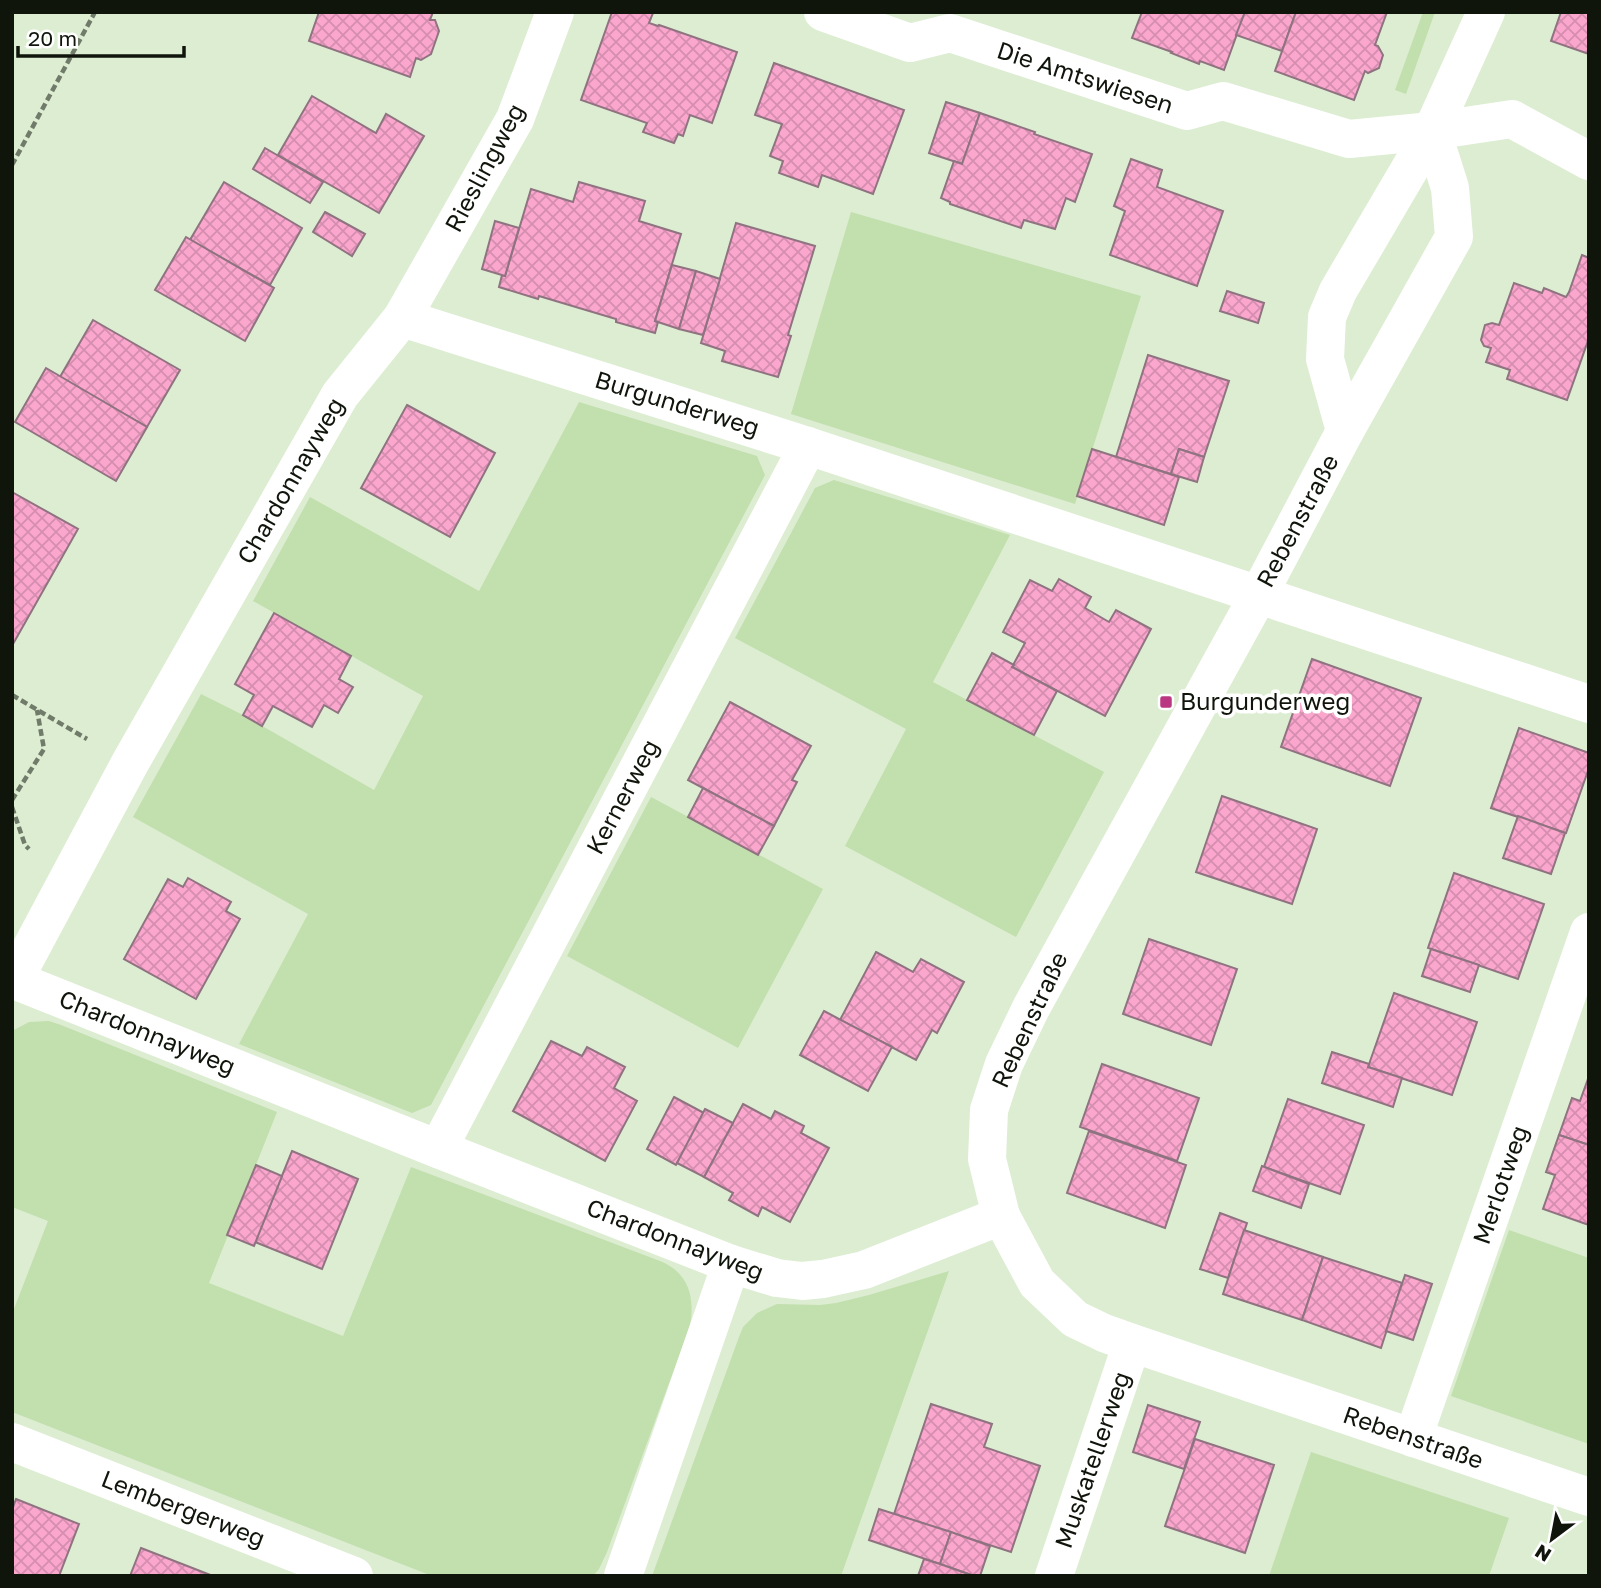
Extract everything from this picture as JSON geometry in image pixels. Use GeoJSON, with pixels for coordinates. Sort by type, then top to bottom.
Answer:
{"type":"FeatureCollection","features":[{"type":"Feature","properties":{"kind":"street","name":"Rieslingweg"},"geometry":{"type":"LineString","coordinates":[[402,317],[515,119],[555,12]]}},
{"type":"Feature","properties":{"kind":"street","name":"Die Amtswiesen"},"geometry":{"type":"LineString","coordinates":[[823,12],[910,43],[950,33],[1187,111],[1223,101],[1349,139],[1432,131],[1512,119],[1589,161]]}},
{"type":"Feature","properties":{"kind":"street","name":"Rebenstraße"},"geometry":{"type":"LineString","coordinates":[[1346,430],[1325,359],[1327,317],[1338,291],[1432,131],[1486,12]]}},
{"type":"Feature","properties":{"kind":"street","name":"Rebenstraße"},"geometry":{"type":"LineString","coordinates":[[1432,131],[1450,188],[1454,237],[1031,1008],[1004,1064],[989,1110],[987,1159],[1001,1216],[1037,1283],[1075,1319],[1132,1343],[1589,1497]]}},
{"type":"Feature","properties":{"kind":"street","name":"Burgunderweg"},"geometry":{"type":"LineString","coordinates":[[402,317],[808,446],[1589,704]]}},
{"type":"Feature","properties":{"kind":"street","name":"Chardonnayweg"},"geometry":{"type":"LineString","coordinates":[[402,317],[340,395],[130,764],[13,981],[731,1264],[777,1278],[802,1281],[864,1270],[1001,1216]]}},
{"type":"Feature","properties":{"kind":"street","name":"Kernerweg"},"geometry":{"type":"LineString","coordinates":[[438,1149],[808,446]]}},
{"type":"Feature","properties":{"kind":"street","name":"Merlotweg"},"geometry":{"type":"LineString","coordinates":[[1413,1438],[1589,932]]}},
{"type":"Feature","properties":{"kind":"street"},"geometry":{"type":"LineString","coordinates":[[623,1576],[731,1264]]}},
{"type":"Feature","properties":{"kind":"street","name":"Muskatellerweg"},"geometry":{"type":"LineString","coordinates":[[1054,1576],[1132,1343]]}},
{"type":"Feature","properties":{"kind":"street","name":"Lembergerweg"},"geometry":{"type":"LineString","coordinates":[[12,1442],[354,1576]]}},
{"type":"Feature","properties":{"kind":"path"},"geometry":{"type":"LineString","coordinates":[[12,165],[95,12]]}},
{"type":"Feature","properties":{"kind":"path"},"geometry":{"type":"LineString","coordinates":[[12,695],[130,764]]}},
{"type":"Feature","properties":{"kind":"path"},"geometry":{"type":"LineString","coordinates":[[12,800],[44,749],[37,710]]}},
{"type":"Feature","properties":{"kind":"green space"},"geometry":{"type":"Polygon","coordinates":[[[1423,12],[1435,12],[1406,94],[1395,90],[1423,12]]]}},
{"type":"Feature","properties":{"kind":"green space"},"geometry":{"type":"Polygon","coordinates":[[[851,212],[1141,296],[1075,504],[791,414],[851,212]]]}},
{"type":"Feature","properties":{"kind":"green space"},"geometry":{"type":"Polygon","coordinates":[[[579,402],[757,456],[765,475],[431,1105],[412,1113],[239,1044],[308,914],[133,817],[201,694],[374,790],[423,696],[253,601],[310,497],[479,591],[579,402]]]}},
{"type":"Feature","properties":{"kind":"green space"},"geometry":{"type":"Polygon","coordinates":[[[834,480],[1010,535],[933,682],[1104,772],[1016,937],[845,846],[906,729],[735,638],[815,488],[834,480]]]}},
{"type":"Feature","properties":{"kind":"green space"},"geometry":{"type":"Polygon","coordinates":[[[651,797],[823,889],[738,1048],[567,956],[651,797]]]}},
{"type":"Feature","properties":{"kind":"green space"},"geometry":{"type":"Polygon","coordinates":[[[49,1021],[277,1112],[209,1283],[343,1336],[411,1167],[660,1261],[678,1272],[688,1287],[692,1305],[690,1326],[607,1552],[593,1576],[432,1576],[12,1412],[12,1314],[48,1221],[12,1207],[12,1031],[29,1022],[49,1021]]]}},
{"type":"Feature","properties":{"kind":"green space"},"geometry":{"type":"Polygon","coordinates":[[[1509,1230],[1589,1258],[1589,1444],[1451,1396],[1509,1230]]]}},
{"type":"Feature","properties":{"kind":"green space"},"geometry":{"type":"Polygon","coordinates":[[[949,1271],[841,1576],[652,1576],[743,1327],[757,1313],[777,1304],[836,1303],[949,1271]]]}},
{"type":"Feature","properties":{"kind":"green space"},"geometry":{"type":"Polygon","coordinates":[[[1311,1452],[1509,1518],[1489,1576],[1269,1576],[1311,1452]]]}},
{"type":"Feature","properties":{"kind":"building"},"geometry":{"type":"Polygon","coordinates":[[[319,12],[433,12],[430,20],[435,20],[439,31],[431,54],[421,60],[416,58],[410,77],[309,41],[319,12]]]}},
{"type":"Feature","properties":{"kind":"building"},"geometry":{"type":"Polygon","coordinates":[[[612,12],[651,12],[653,13],[649,23],[737,52],[712,123],[690,115],[683,136],[678,134],[674,143],[643,132],[647,123],[581,100],[612,12]]]}},
{"type":"Feature","properties":{"kind":"building"},"geometry":{"type":"Polygon","coordinates":[[[1142,12],[1245,12],[1224,70],[1200,61],[1199,64],[1132,38],[1142,12]]]}},
{"type":"Feature","properties":{"kind":"building"},"geometry":{"type":"Polygon","coordinates":[[[1245,12],[1296,12],[1282,51],[1236,35],[1245,12]]]}},
{"type":"Feature","properties":{"kind":"building"},"geometry":{"type":"Polygon","coordinates":[[[1296,12],[1387,12],[1375,45],[1383,55],[1379,68],[1368,73],[1365,71],[1354,100],[1275,71],[1296,12]]]}},
{"type":"Feature","properties":{"kind":"building"},"geometry":{"type":"Polygon","coordinates":[[[1561,12],[1589,12],[1589,54],[1551,41],[1561,12]]]}},
{"type":"Feature","properties":{"kind":"building"},"geometry":{"type":"Polygon","coordinates":[[[774,63],[904,110],[873,194],[822,175],[818,187],[779,173],[783,161],[770,156],[782,124],[755,115],[774,63]]]}},
{"type":"Feature","properties":{"kind":"building"},"geometry":{"type":"Polygon","coordinates":[[[312,96],[376,133],[386,114],[424,136],[379,213],[278,155],[312,96]]]}},
{"type":"Feature","properties":{"kind":"building"},"geometry":{"type":"Polygon","coordinates":[[[946,102],[980,113],[962,164],[929,153],[946,102]]]}},
{"type":"Feature","properties":{"kind":"building"},"geometry":{"type":"Polygon","coordinates":[[[980,113],[1092,154],[1075,202],[1066,198],[1055,229],[1024,220],[1021,228],[950,204],[941,198],[954,161],[962,164],[980,113]]]}},
{"type":"Feature","properties":{"kind":"building"},"geometry":{"type":"Polygon","coordinates":[[[265,148],[323,182],[310,203],[253,169],[265,148]]]}},
{"type":"Feature","properties":{"kind":"building"},"geometry":{"type":"Polygon","coordinates":[[[1131,159],[1162,170],[1157,187],[1223,211],[1197,286],[1110,255],[1125,211],[1114,206],[1131,159]]]}},
{"type":"Feature","properties":{"kind":"building"},"geometry":{"type":"Polygon","coordinates":[[[224,182],[302,228],[270,285],[190,240],[224,182]]]}},
{"type":"Feature","properties":{"kind":"building"},"geometry":{"type":"Polygon","coordinates":[[[579,182],[645,201],[639,221],[681,234],[655,321],[658,322],[655,333],[539,296],[538,299],[499,287],[502,275],[505,276],[531,189],[573,202],[579,182]]]}},
{"type":"Feature","properties":{"kind":"building"},"geometry":{"type":"Polygon","coordinates":[[[325,212],[365,234],[352,256],[313,232],[325,212]]]}},
{"type":"Feature","properties":{"kind":"building"},"geometry":{"type":"Polygon","coordinates":[[[495,221],[519,228],[505,276],[482,269],[495,221]]]}},
{"type":"Feature","properties":{"kind":"building"},"geometry":{"type":"Polygon","coordinates":[[[736,223],[815,246],[778,377],[722,361],[725,351],[701,343],[736,223]]]}},
{"type":"Feature","properties":{"kind":"building"},"geometry":{"type":"Polygon","coordinates":[[[186,237],[274,288],[245,341],[155,290],[186,237]]]}},
{"type":"Feature","properties":{"kind":"building"},"geometry":{"type":"Polygon","coordinates":[[[1582,255],[1589,258],[1589,338],[1567,400],[1507,379],[1510,370],[1486,362],[1491,348],[1484,346],[1481,340],[1485,325],[1499,325],[1514,283],[1542,293],[1544,288],[1566,297],[1582,255]]]}},
{"type":"Feature","properties":{"kind":"building"},"geometry":{"type":"Polygon","coordinates":[[[672,265],[696,271],[679,329],[655,321],[672,265]]]}},
{"type":"Feature","properties":{"kind":"building"},"geometry":{"type":"Polygon","coordinates":[[[696,271],[720,279],[703,335],[679,329],[696,271]]]}},
{"type":"Feature","properties":{"kind":"building"},"geometry":{"type":"Polygon","coordinates":[[[1227,291],[1264,303],[1258,323],[1220,311],[1227,291]]]}},
{"type":"Feature","properties":{"kind":"building"},"geometry":{"type":"Polygon","coordinates":[[[93,320],[180,370],[147,427],[60,377],[93,320]]]}},
{"type":"Feature","properties":{"kind":"building"},"geometry":{"type":"Polygon","coordinates":[[[1148,355],[1229,381],[1204,457],[1179,449],[1171,474],[1116,457],[1148,355]]]}},
{"type":"Feature","properties":{"kind":"building"},"geometry":{"type":"Polygon","coordinates":[[[46,368],[147,427],[116,481],[15,422],[46,368]]]}},
{"type":"Feature","properties":{"kind":"building"},"geometry":{"type":"Polygon","coordinates":[[[407,405],[495,453],[450,537],[361,488],[407,405]]]}},
{"type":"Feature","properties":{"kind":"building"},"geometry":{"type":"Polygon","coordinates":[[[1092,449],[1179,477],[1164,525],[1077,496],[1092,449]]]}},
{"type":"Feature","properties":{"kind":"building"},"geometry":{"type":"Polygon","coordinates":[[[1179,449],[1204,457],[1197,482],[1171,474],[1179,449]]]}},
{"type":"Feature","properties":{"kind":"building"},"geometry":{"type":"Polygon","coordinates":[[[12,492],[78,529],[13,644],[12,644],[12,492]]]}},
{"type":"Feature","properties":{"kind":"building"},"geometry":{"type":"Polygon","coordinates":[[[1059,579],[1091,597],[1085,608],[1109,622],[1116,610],[1151,629],[1105,716],[1012,667],[1025,643],[1003,632],[1030,580],[1052,591],[1059,579]]]}},
{"type":"Feature","properties":{"kind":"building"},"geometry":{"type":"Polygon","coordinates":[[[274,613],[351,656],[339,679],[353,687],[338,713],[324,705],[312,727],[273,706],[262,726],[243,715],[254,695],[235,684],[274,613]]]}},
{"type":"Feature","properties":{"kind":"building"},"geometry":{"type":"Polygon","coordinates":[[[992,653],[1057,691],[1034,735],[967,700],[992,653]]]}},
{"type":"Feature","properties":{"kind":"building"},"geometry":{"type":"Polygon","coordinates":[[[1312,659],[1421,698],[1390,786],[1281,747],[1312,659]]]}},
{"type":"Feature","properties":{"kind":"building"},"geometry":{"type":"Polygon","coordinates":[[[730,702],[811,746],[792,780],[797,782],[774,826],[688,780],[730,702]]]}},
{"type":"Feature","properties":{"kind":"building"},"geometry":{"type":"Polygon","coordinates":[[[1519,728],[1589,753],[1589,768],[1566,833],[1491,808],[1519,728]]]}},
{"type":"Feature","properties":{"kind":"building"},"geometry":{"type":"Polygon","coordinates":[[[703,788],[774,826],[758,855],[688,817],[703,788]]]}},
{"type":"Feature","properties":{"kind":"building"},"geometry":{"type":"Polygon","coordinates":[[[1222,796],[1317,829],[1292,904],[1196,872],[1222,796]]]}},
{"type":"Feature","properties":{"kind":"building"},"geometry":{"type":"Polygon","coordinates":[[[1518,816],[1565,833],[1551,874],[1503,858],[1518,816]]]}},
{"type":"Feature","properties":{"kind":"building"},"geometry":{"type":"Polygon","coordinates":[[[1454,873],[1544,904],[1518,979],[1428,948],[1454,873]]]}},
{"type":"Feature","properties":{"kind":"building"},"geometry":{"type":"Polygon","coordinates":[[[188,878],[231,902],[226,911],[240,919],[196,999],[124,959],[168,879],[183,887],[188,878]]]}},
{"type":"Feature","properties":{"kind":"building"},"geometry":{"type":"Polygon","coordinates":[[[1149,939],[1237,969],[1211,1045],[1123,1014],[1149,939]]]}},
{"type":"Feature","properties":{"kind":"building"},"geometry":{"type":"Polygon","coordinates":[[[1431,949],[1479,965],[1470,992],[1422,976],[1431,949]]]}},
{"type":"Feature","properties":{"kind":"building"},"geometry":{"type":"Polygon","coordinates":[[[876,952],[913,972],[921,959],[964,982],[937,1033],[932,1030],[916,1060],[840,1020],[876,952]]]}},
{"type":"Feature","properties":{"kind":"building"},"geometry":{"type":"Polygon","coordinates":[[[1394,993],[1477,1022],[1452,1095],[1368,1067],[1394,993]]]}},
{"type":"Feature","properties":{"kind":"building"},"geometry":{"type":"Polygon","coordinates":[[[824,1011],[892,1047],[868,1091],[800,1055],[824,1011]]]}},
{"type":"Feature","properties":{"kind":"building"},"geometry":{"type":"Polygon","coordinates":[[[551,1041],[582,1056],[587,1047],[625,1067],[614,1088],[637,1101],[605,1161],[513,1111],[551,1041]]]}},
{"type":"Feature","properties":{"kind":"building"},"geometry":{"type":"Polygon","coordinates":[[[1332,1052],[1402,1078],[1393,1107],[1322,1083],[1332,1052]]]}},
{"type":"Feature","properties":{"kind":"building"},"geometry":{"type":"Polygon","coordinates":[[[1102,1064],[1199,1098],[1177,1161],[1080,1127],[1102,1064]]]}},
{"type":"Feature","properties":{"kind":"building"},"geometry":{"type":"Polygon","coordinates":[[[1589,1076],[1589,1145],[1559,1135],[1572,1098],[1580,1101],[1589,1076]]]}},
{"type":"Feature","properties":{"kind":"building"},"geometry":{"type":"Polygon","coordinates":[[[674,1097],[704,1113],[676,1165],[647,1149],[674,1097]]]}},
{"type":"Feature","properties":{"kind":"building"},"geometry":{"type":"Polygon","coordinates":[[[1288,1099],[1364,1125],[1340,1194],[1264,1167],[1288,1099]]]}},
{"type":"Feature","properties":{"kind":"building"},"geometry":{"type":"Polygon","coordinates":[[[743,1104],[771,1119],[775,1111],[804,1126],[801,1133],[829,1148],[790,1222],[762,1207],[758,1216],[729,1200],[733,1193],[704,1177],[743,1104]]]}},
{"type":"Feature","properties":{"kind":"building"},"geometry":{"type":"Polygon","coordinates":[[[705,1109],[733,1123],[704,1177],[677,1163],[705,1109]]]}},
{"type":"Feature","properties":{"kind":"building"},"geometry":{"type":"Polygon","coordinates":[[[1089,1131],[1186,1165],[1165,1228],[1067,1193],[1089,1131]]]}},
{"type":"Feature","properties":{"kind":"building"},"geometry":{"type":"Polygon","coordinates":[[[1559,1135],[1589,1145],[1589,1225],[1543,1209],[1555,1175],[1546,1172],[1559,1135]]]}},
{"type":"Feature","properties":{"kind":"building"},"geometry":{"type":"Polygon","coordinates":[[[292,1151],[358,1179],[322,1269],[255,1242],[292,1151]]]}},
{"type":"Feature","properties":{"kind":"building"},"geometry":{"type":"Polygon","coordinates":[[[256,1165],[282,1176],[254,1246],[227,1235],[256,1165]]]}},
{"type":"Feature","properties":{"kind":"building"},"geometry":{"type":"Polygon","coordinates":[[[1262,1166],[1309,1184],[1301,1208],[1253,1191],[1262,1166]]]}},
{"type":"Feature","properties":{"kind":"building"},"geometry":{"type":"Polygon","coordinates":[[[1220,1213],[1247,1223],[1228,1278],[1200,1269],[1220,1213]]]}},
{"type":"Feature","properties":{"kind":"building"},"geometry":{"type":"Polygon","coordinates":[[[1244,1230],[1323,1257],[1302,1320],[1223,1294],[1244,1230]]]}},
{"type":"Feature","properties":{"kind":"building"},"geometry":{"type":"Polygon","coordinates":[[[1323,1257],[1402,1283],[1381,1348],[1302,1320],[1323,1257]]]}},
{"type":"Feature","properties":{"kind":"building"},"geometry":{"type":"Polygon","coordinates":[[[1405,1275],[1432,1284],[1413,1340],[1386,1331],[1405,1275]]]}},
{"type":"Feature","properties":{"kind":"building"},"geometry":{"type":"Polygon","coordinates":[[[931,1404],[992,1424],[984,1447],[1040,1466],[1011,1552],[894,1514],[931,1404]]]}},
{"type":"Feature","properties":{"kind":"building"},"geometry":{"type":"Polygon","coordinates":[[[1148,1405],[1200,1422],[1184,1469],[1133,1452],[1148,1405]]]}},
{"type":"Feature","properties":{"kind":"building"},"geometry":{"type":"Polygon","coordinates":[[[1195,1439],[1274,1465],[1245,1553],[1165,1526],[1195,1439]]]}},
{"type":"Feature","properties":{"kind":"building"},"geometry":{"type":"Polygon","coordinates":[[[16,1499],[79,1524],[59,1576],[12,1576],[12,1510],[16,1499]]]}},
{"type":"Feature","properties":{"kind":"building"},"geometry":{"type":"Polygon","coordinates":[[[879,1509],[951,1532],[940,1564],[869,1540],[879,1509]]]}},
{"type":"Feature","properties":{"kind":"building"},"geometry":{"type":"Polygon","coordinates":[[[951,1532],[990,1546],[980,1576],[940,1564],[951,1532]]]}},
{"type":"Feature","properties":{"kind":"building"},"geometry":{"type":"Polygon","coordinates":[[[141,1548],[213,1576],[130,1576],[141,1548]]]}},
{"type":"Feature","properties":{"kind":"building"},"geometry":{"type":"Polygon","coordinates":[[[924,1559],[940,1564],[974,1576],[918,1576],[924,1559]]]}},
{"type":"Feature","properties":{"kind":"place","name":"Burgunderweg"},"geometry":{"type":"Point","coordinates":[1166,702]}}]}
